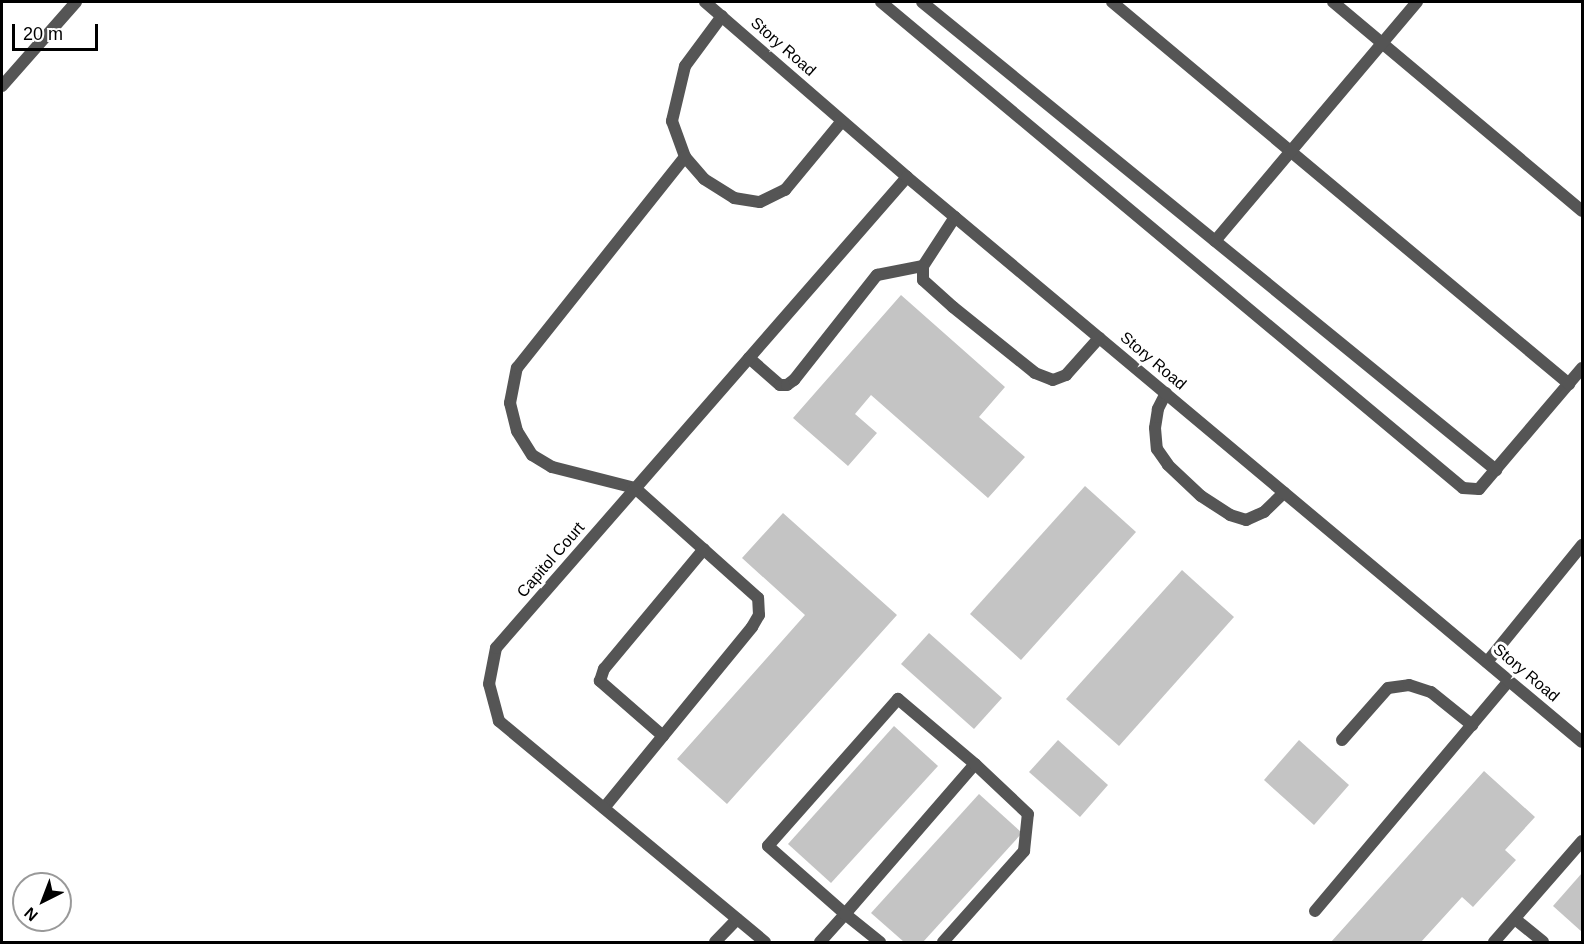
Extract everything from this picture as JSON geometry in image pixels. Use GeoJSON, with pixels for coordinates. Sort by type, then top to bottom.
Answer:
{"type":"FeatureCollection","features":[{"type":"Feature","properties":{"kind":"street"},"geometry":{"type":"LineString","coordinates":[[2,86],[76,2]]}},
{"type":"Feature","properties":{"kind":"street","name":"Story Road"},"geometry":{"type":"LineString","coordinates":[[705,2],[907,177],[1582,742]]}},
{"type":"Feature","properties":{"kind":"street"},"geometry":{"type":"LineString","coordinates":[[880,2],[1463,488],[1479,489],[1582,368]]}},
{"type":"Feature","properties":{"kind":"street"},"geometry":{"type":"LineString","coordinates":[[922,2],[1496,470]]}},
{"type":"Feature","properties":{"kind":"street"},"geometry":{"type":"LineString","coordinates":[[1112,2],[1569,384]]}},
{"type":"Feature","properties":{"kind":"street"},"geometry":{"type":"LineString","coordinates":[[1333,2],[1582,211]]}},
{"type":"Feature","properties":{"kind":"street"},"geometry":{"type":"LineString","coordinates":[[1215,241],[1417,2]]}},
{"type":"Feature","properties":{"kind":"street"},"geometry":{"type":"LineString","coordinates":[[722,16],[685,66],[677,92],[672,121],[685,156],[704,179],[734,198],[760,202],[785,190],[842,121]]}},
{"type":"Feature","properties":{"kind":"street"},"geometry":{"type":"LineString","coordinates":[[604,808],[759,615],[758,598],[636,488],[552,467],[532,455],[517,431],[510,403],[517,368],[685,156]]}},
{"type":"Feature","properties":{"kind":"street","name":"Capitol Court"},"geometry":{"type":"LineString","coordinates":[[765,942],[500,721],[489,684],[496,648],[907,177]]}},
{"type":"Feature","properties":{"kind":"street"},"geometry":{"type":"LineString","coordinates":[[956,218],[923,266],[923,280],[1035,373],[1053,380],[1066,375],[1099,338]]}},
{"type":"Feature","properties":{"kind":"street"},"geometry":{"type":"LineString","coordinates":[[749,358],[780,385],[787,385],[794,380],[877,275],[898,268],[923,266]]}},
{"type":"Feature","properties":{"kind":"street"},"geometry":{"type":"LineString","coordinates":[[1166,393],[1158,408],[1155,428],[1157,449],[1168,465],[1202,496],[1230,515],[1246,520],[1264,512],[1284,493]]}},
{"type":"Feature","properties":{"kind":"street"},"geometry":{"type":"LineString","coordinates":[[1487,662],[1582,545]]}},
{"type":"Feature","properties":{"kind":"street"},"geometry":{"type":"LineString","coordinates":[[663,736],[600,681],[604,669],[704,549]]}},
{"type":"Feature","properties":{"kind":"street"},"geometry":{"type":"LineString","coordinates":[[1572,558],[1582,568]]}},
{"type":"Feature","properties":{"kind":"street"},"geometry":{"type":"LineString","coordinates":[[1315,911],[1509,681]]}},
{"type":"Feature","properties":{"kind":"street"},"geometry":{"type":"LineString","coordinates":[[1342,740],[1388,688],[1409,685],[1431,692],[1472,725]]}},
{"type":"Feature","properties":{"kind":"street"},"geometry":{"type":"LineString","coordinates":[[880,942],[768,846],[897,699],[975,764],[1028,814],[1024,851],[943,942]]}},
{"type":"Feature","properties":{"kind":"street"},"geometry":{"type":"LineString","coordinates":[[820,942],[975,764]]}},
{"type":"Feature","properties":{"kind":"street"},"geometry":{"type":"LineString","coordinates":[[1494,942],[1582,841]]}},
{"type":"Feature","properties":{"kind":"street"},"geometry":{"type":"LineString","coordinates":[[715,942],[736,919]]}},
{"type":"Feature","properties":{"kind":"street"},"geometry":{"type":"LineString","coordinates":[[1515,919],[1543,942]]}},
{"type":"Feature","properties":{"kind":"building"},"geometry":{"type":"Polygon","coordinates":[[[901,295],[1005,387],[979,417],[1025,457],[988,498],[871,395],[855,414],[877,433],[848,466],[793,418],[901,295]]]}},
{"type":"Feature","properties":{"kind":"building"},"geometry":{"type":"Polygon","coordinates":[[[1085,486],[1136,532],[1021,660],[970,614],[1085,486]]]}},
{"type":"Feature","properties":{"kind":"building"},"geometry":{"type":"Polygon","coordinates":[[[783,513],[897,615],[727,804],[677,759],[805,615],[742,558],[783,513]]]}},
{"type":"Feature","properties":{"kind":"building"},"geometry":{"type":"Polygon","coordinates":[[[1182,570],[1234,617],[1119,746],[1066,699],[1182,570]]]}},
{"type":"Feature","properties":{"kind":"building"},"geometry":{"type":"Polygon","coordinates":[[[929,633],[1002,698],[974,729],[901,664],[929,633]]]}},
{"type":"Feature","properties":{"kind":"building"},"geometry":{"type":"Polygon","coordinates":[[[894,726],[938,766],[831,883],[788,844],[894,726]]]}},
{"type":"Feature","properties":{"kind":"building"},"geometry":{"type":"Polygon","coordinates":[[[1058,740],[1108,785],[1080,817],[1029,772],[1058,740]]]}},
{"type":"Feature","properties":{"kind":"building"},"geometry":{"type":"Polygon","coordinates":[[[1299,740],[1349,785],[1314,825],[1264,780],[1299,740]]]}},
{"type":"Feature","properties":{"kind":"building"},"geometry":{"type":"Polygon","coordinates":[[[1484,771],[1535,817],[1505,850],[1516,860],[1473,907],[1462,897],[1421,942],[1331,942],[1484,771]]]}},
{"type":"Feature","properties":{"kind":"building"},"geometry":{"type":"Polygon","coordinates":[[[979,794],[1022,833],[923,942],[904,942],[871,913],[979,794]]]}},
{"type":"Feature","properties":{"kind":"building"},"geometry":{"type":"Polygon","coordinates":[[[1582,873],[1582,932],[1553,906],[1582,873]]]}}]}
